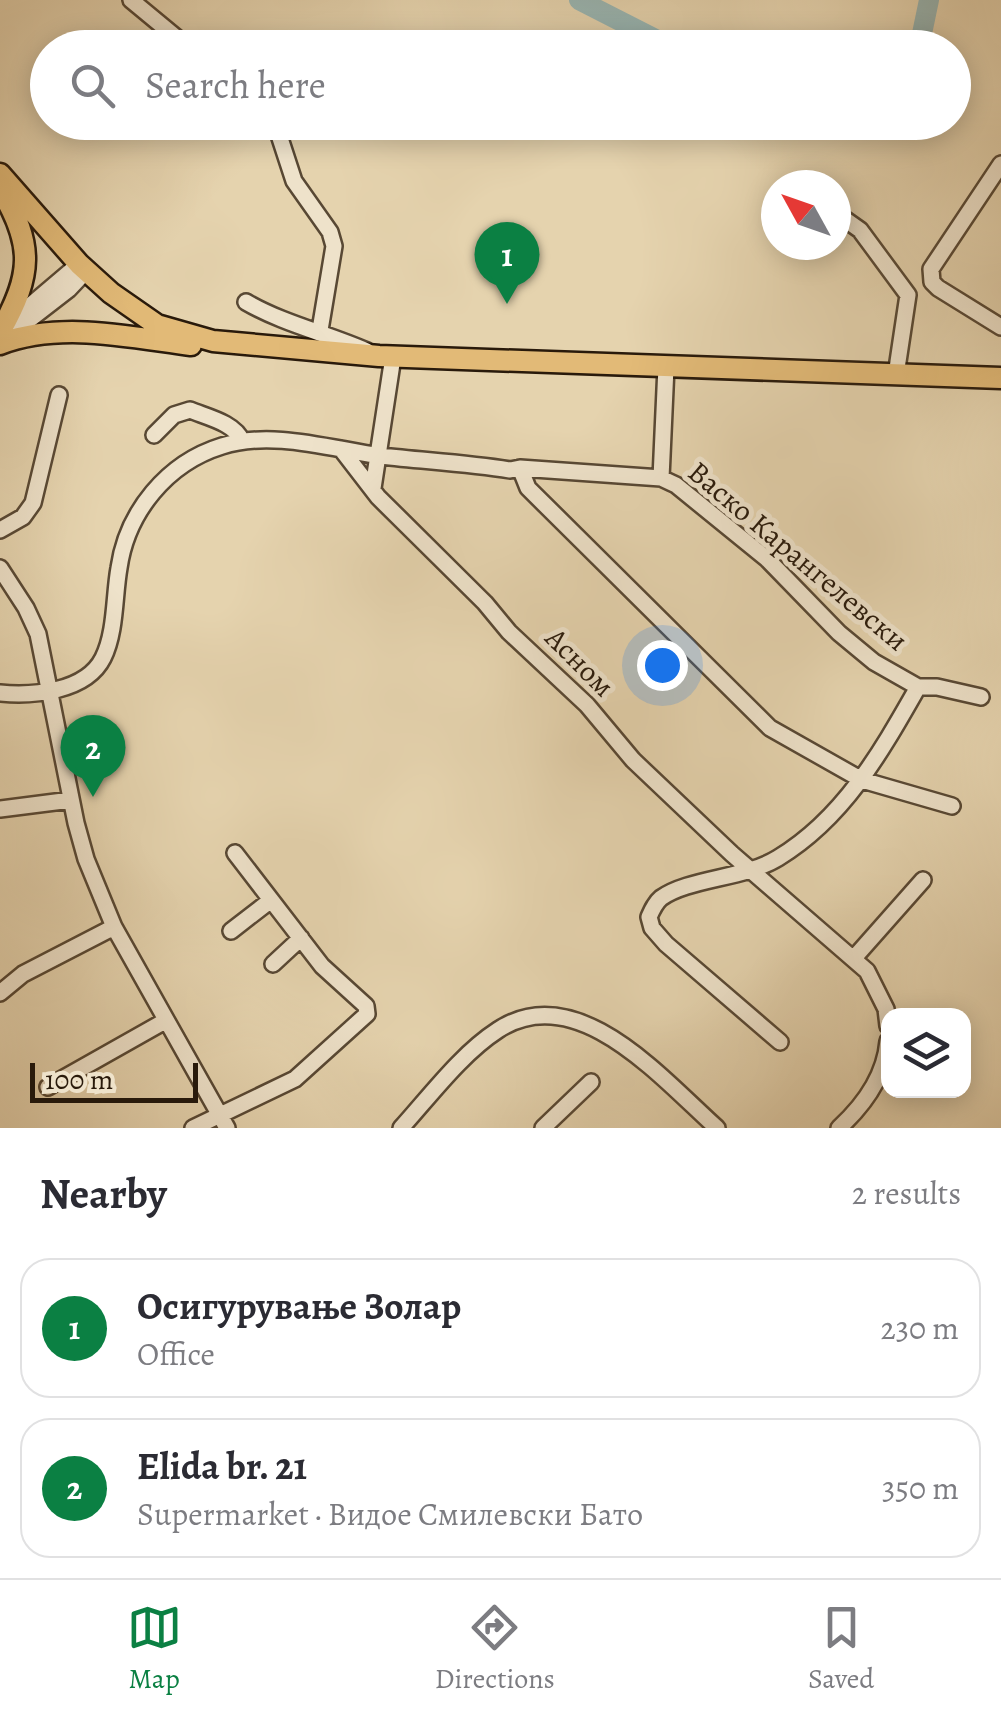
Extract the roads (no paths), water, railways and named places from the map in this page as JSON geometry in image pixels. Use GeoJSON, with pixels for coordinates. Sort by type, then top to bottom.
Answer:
{"type":"FeatureCollection","features":[{"type":"Feature","properties":{"kind":"main road"},"geometry":{"type":"LineString","coordinates":[[0,174],[82,268],[110,294],[158,325],[213,342],[386,356],[1001,378]]}},
{"type":"Feature","properties":{"kind":"main road"},"geometry":{"type":"LineString","coordinates":[[0,188],[18,218],[26,269],[24,284],[0,330]]}},
{"type":"Feature","properties":{"kind":"main road"},"geometry":{"type":"LineString","coordinates":[[0,343],[46,333],[87,333],[191,346],[213,342]]}},
{"type":"Feature","properties":{"kind":"street"},"geometry":{"type":"LineString","coordinates":[[131,0],[167,30]]}},
{"type":"Feature","properties":{"kind":"street"},"geometry":{"type":"LineString","coordinates":[[280,140],[294,181],[330,232],[332,263],[320,330]]}},
{"type":"Feature","properties":{"kind":"street"},"geometry":{"type":"LineString","coordinates":[[1001,164],[931,269],[932,282],[938,288],[996,324],[1001,303]]}},
{"type":"Feature","properties":{"kind":"street"},"geometry":{"type":"LineString","coordinates":[[851,224],[860,230],[908,295],[896,375]]}},
{"type":"Feature","properties":{"kind":"street"},"geometry":{"type":"LineString","coordinates":[[0,330],[82,268]]}},
{"type":"Feature","properties":{"kind":"street"},"geometry":{"type":"LineString","coordinates":[[0,343],[69,289],[82,268]]}},
{"type":"Feature","properties":{"kind":"street"},"geometry":{"type":"LineString","coordinates":[[246,302],[274,318],[320,330],[386,356],[372,488]]}},
{"type":"Feature","properties":{"kind":"street"},"geometry":{"type":"LineString","coordinates":[[662,478],[666,366]]}},
{"type":"Feature","properties":{"kind":"street"},"geometry":{"type":"LineString","coordinates":[[0,530],[24,517],[33,503],[60,396]]}},
{"type":"Feature","properties":{"kind":"street"},"geometry":{"type":"LineString","coordinates":[[0,693],[51,692],[86,676],[102,661],[125,538],[136,514],[185,462],[242,441],[230,427],[190,410],[174,416],[154,435]]}},
{"type":"Feature","properties":{"kind":"street","name":"Васко Карангелевски"},"geometry":{"type":"LineString","coordinates":[[242,441],[298,442],[510,470],[662,478],[693,496],[767,559],[839,633],[874,662],[918,687]]}},
{"type":"Feature","properties":{"kind":"street","name":"Асном"},"geometry":{"type":"LineString","coordinates":[[340,449],[378,497],[586,705],[633,760],[867,971],[883,1008]]}},
{"type":"Feature","properties":{"kind":"street"},"geometry":{"type":"LineString","coordinates":[[520,468],[528,488],[770,728],[862,780],[952,806]]}},
{"type":"Feature","properties":{"kind":"street"},"geometry":{"type":"LineString","coordinates":[[0,568],[38,634],[86,859],[114,927],[223,1121]]}},
{"type":"Feature","properties":{"kind":"street"},"geometry":{"type":"LineString","coordinates":[[780,1042],[666,944],[652,928],[649,917],[663,896],[752,871],[778,858],[825,821],[862,780],[918,687],[937,687],[980,697]]}},
{"type":"Feature","properties":{"kind":"street"},"geometry":{"type":"LineString","coordinates":[[0,809],[71,800]]}},
{"type":"Feature","properties":{"kind":"street"},"geometry":{"type":"LineString","coordinates":[[193,1128],[223,1121],[295,1079],[367,1014],[366,1006],[322,966],[235,853]]}},
{"type":"Feature","properties":{"kind":"street"},"geometry":{"type":"LineString","coordinates":[[854,958],[924,880]]}},
{"type":"Feature","properties":{"kind":"street"},"geometry":{"type":"LineString","coordinates":[[230,931],[271,900]]}},
{"type":"Feature","properties":{"kind":"street"},"geometry":{"type":"LineString","coordinates":[[0,993],[23,974],[114,927]]}},
{"type":"Feature","properties":{"kind":"street"},"geometry":{"type":"LineString","coordinates":[[273,964],[301,938]]}},
{"type":"Feature","properties":{"kind":"street"},"geometry":{"type":"LineString","coordinates":[[401,1128],[496,1031],[517,1020],[540,1016],[586,1022],[617,1042],[717,1128]]}},
{"type":"Feature","properties":{"kind":"street"},"geometry":{"type":"LineString","coordinates":[[48,1087],[165,1021]]}},
{"type":"Feature","properties":{"kind":"street"},"geometry":{"type":"LineString","coordinates":[[839,1128],[859,1108],[881,1072]]}},
{"type":"Feature","properties":{"kind":"street"},"geometry":{"type":"LineString","coordinates":[[544,1128],[592,1082]]}},
{"type":"Feature","properties":{"kind":"waterway"},"geometry":{"type":"LineString","coordinates":[[579,0],[638,30]]}},
{"type":"Feature","properties":{"kind":"waterway"},"geometry":{"type":"LineString","coordinates":[[923,30],[929,0]]}},
{"type":"Feature","properties":{"kind":"place","name":"Осигурување Золар"},"geometry":{"type":"Point","coordinates":[507,304]}},
{"type":"Feature","properties":{"kind":"place","name":"Elida br. 21"},"geometry":{"type":"Point","coordinates":[93,797]}}]}
